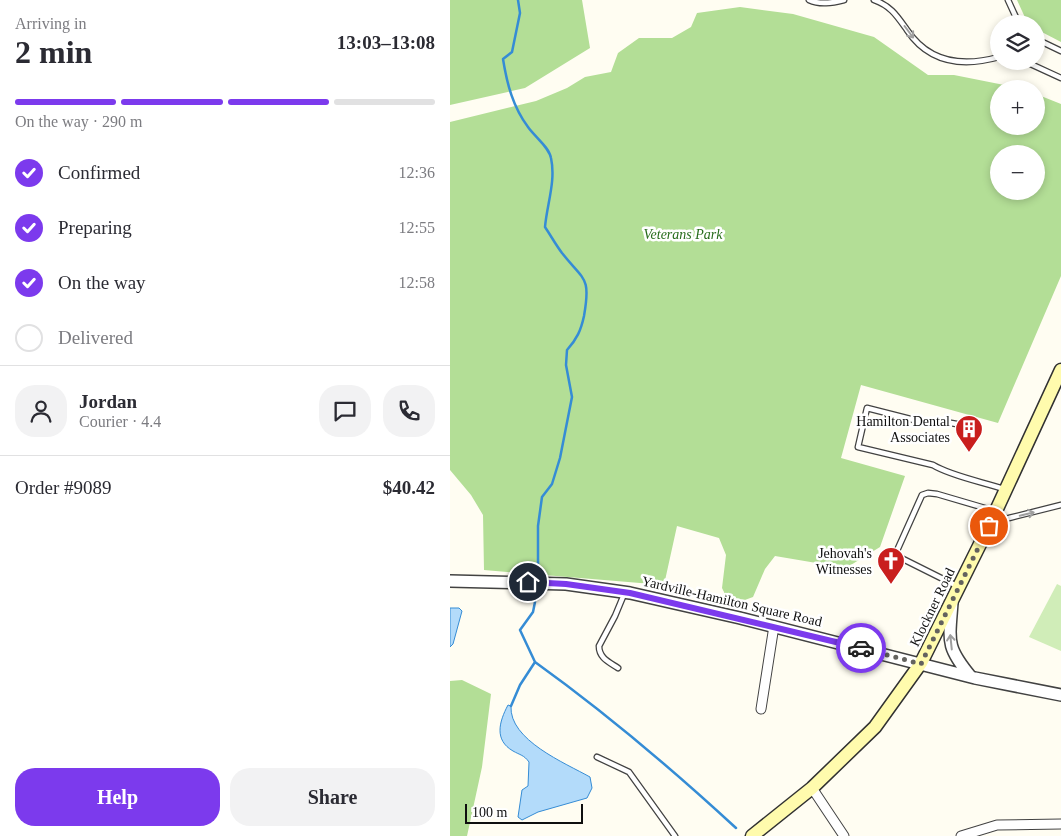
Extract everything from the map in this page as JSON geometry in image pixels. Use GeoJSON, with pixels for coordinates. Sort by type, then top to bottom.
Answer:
{"type":"FeatureCollection","features":[{"type":"Feature","properties":{"kind":"main road","name":"Klockner Road"},"geometry":{"type":"LineString","coordinates":[[752,836],[812,788],[884,717],[921,664],[994,516],[1061,370]]}},
{"type":"Feature","properties":{"kind":"street","name":"Yardville-Hamilton Square Road"},"geometry":{"type":"LineString","coordinates":[[450,581],[566,584],[625,592],[774,626],[971,677],[1061,695]]}},
{"type":"Feature","properties":{"kind":"street"},"geometry":{"type":"LineString","coordinates":[[952,600],[951,650],[971,677]]}},
{"type":"Feature","properties":{"kind":"street"},"geometry":{"type":"LineString","coordinates":[[761,709],[774,626]]}},
{"type":"Feature","properties":{"kind":"street"},"geometry":{"type":"LineString","coordinates":[[812,788],[844,836]]}},
{"type":"Feature","properties":{"kind":"street"},"geometry":{"type":"LineString","coordinates":[[961,836],[997,825],[1061,824]]}},
{"type":"Feature","properties":{"kind":"lane"},"geometry":{"type":"LineString","coordinates":[[809,0],[815,3],[830,3],[844,0]]}},
{"type":"Feature","properties":{"kind":"lane"},"geometry":{"type":"LineString","coordinates":[[874,0],[885,4],[896,14],[919,45],[945,60],[972,63],[990,59]]}},
{"type":"Feature","properties":{"kind":"lane"},"geometry":{"type":"LineString","coordinates":[[1008,0],[1015,15]]}},
{"type":"Feature","properties":{"kind":"lane"},"geometry":{"type":"LineString","coordinates":[[1045,43],[1061,50]]}},
{"type":"Feature","properties":{"kind":"lane"},"geometry":{"type":"LineString","coordinates":[[1044,70],[1061,78]]}},
{"type":"Feature","properties":{"kind":"lane"},"geometry":{"type":"LineString","coordinates":[[962,425],[951,423],[930,424],[867,408],[858,447],[933,465],[943,471],[977,479],[1006,490]]}},
{"type":"Feature","properties":{"kind":"lane"},"geometry":{"type":"LineString","coordinates":[[958,587],[895,555],[922,495],[928,493],[994,516],[1009,518],[1061,505]]}},
{"type":"Feature","properties":{"kind":"lane"},"geometry":{"type":"LineString","coordinates":[[618,668],[604,658],[599,652],[599,646],[625,592]]}},
{"type":"Feature","properties":{"kind":"lane"},"geometry":{"type":"LineString","coordinates":[[597,757],[629,772],[675,836]]}},
{"type":"Feature","properties":{"kind":"green space"},"geometry":{"type":"Polygon","coordinates":[[[450,0],[582,0],[590,48],[525,88],[450,105],[450,0]]]}},
{"type":"Feature","properties":{"kind":"green space"},"geometry":{"type":"Polygon","coordinates":[[[1017,0],[1061,0],[1061,42],[1045,34],[1045,15],[1024,15],[1017,0]]]}},
{"type":"Feature","properties":{"kind":"green space","name":"Veterans Park"},"geometry":{"type":"Polygon","coordinates":[[[740,7],[793,14],[874,37],[928,75],[954,75],[990,82],[990,135],[1045,135],[1045,98],[1061,104],[1061,276],[998,423],[861,385],[841,458],[905,476],[880,547],[846,568],[775,556],[765,569],[753,597],[742,601],[727,598],[722,588],[726,555],[719,538],[677,526],[664,585],[484,570],[483,515],[471,495],[450,470],[450,122],[536,101],[567,88],[585,77],[611,72],[618,53],[639,38],[672,38],[691,27],[697,13],[740,7]]]}},
{"type":"Feature","properties":{"kind":"green space"},"geometry":{"type":"Polygon","coordinates":[[[1057,584],[1061,586],[1061,651],[1029,637],[1057,584]]]}},
{"type":"Feature","properties":{"kind":"green space"},"geometry":{"type":"Polygon","coordinates":[[[462,680],[491,694],[482,767],[467,836],[450,836],[450,681],[462,680]]]}},
{"type":"Feature","properties":{"kind":"water"},"geometry":{"type":"Polygon","coordinates":[[[450,608],[459,608],[462,611],[453,644],[450,647],[450,608]]]}},
{"type":"Feature","properties":{"kind":"water"},"geometry":{"type":"Polygon","coordinates":[[[508,705],[511,706],[513,718],[519,729],[529,740],[553,757],[590,777],[592,788],[587,798],[538,812],[522,820],[518,817],[522,790],[528,786],[529,762],[524,756],[507,747],[503,742],[500,730],[502,718],[508,705]]]}},
{"type":"Feature","properties":{"kind":"waterway"},"geometry":{"type":"LineString","coordinates":[[518,0],[520,13],[512,52],[503,59],[506,77],[518,111],[528,127],[550,154],[552,184],[545,227],[562,253],[584,280],[587,293],[581,326],[576,338],[567,350],[566,365],[572,397],[560,458],[552,484],[542,497],[538,526],[538,571]]}},
{"type":"Feature","properties":{"kind":"waterway"},"geometry":{"type":"LineString","coordinates":[[511,706],[520,685],[535,662],[520,630],[533,612],[535,602]]}},
{"type":"Feature","properties":{"kind":"waterway"},"geometry":{"type":"LineString","coordinates":[[535,662],[638,742],[736,828]]}},
{"type":"Feature","properties":{"kind":"way so far"},"geometry":{"type":"LineString","coordinates":[[861,648],[921,664],[989,526]]}},
{"type":"Feature","properties":{"kind":"place","name":"Hamilton Dental Associates"},"geometry":{"type":"Point","coordinates":[969,453]}},
{"type":"Feature","properties":{"kind":"place","name":"Jehovah's Witnesses"},"geometry":{"type":"Point","coordinates":[891,585]}},
{"type":"Feature","properties":{"kind":"route"},"geometry":{"type":"LineString","coordinates":[[528,582],[598,587],[630,593],[861,648]]}}]}
